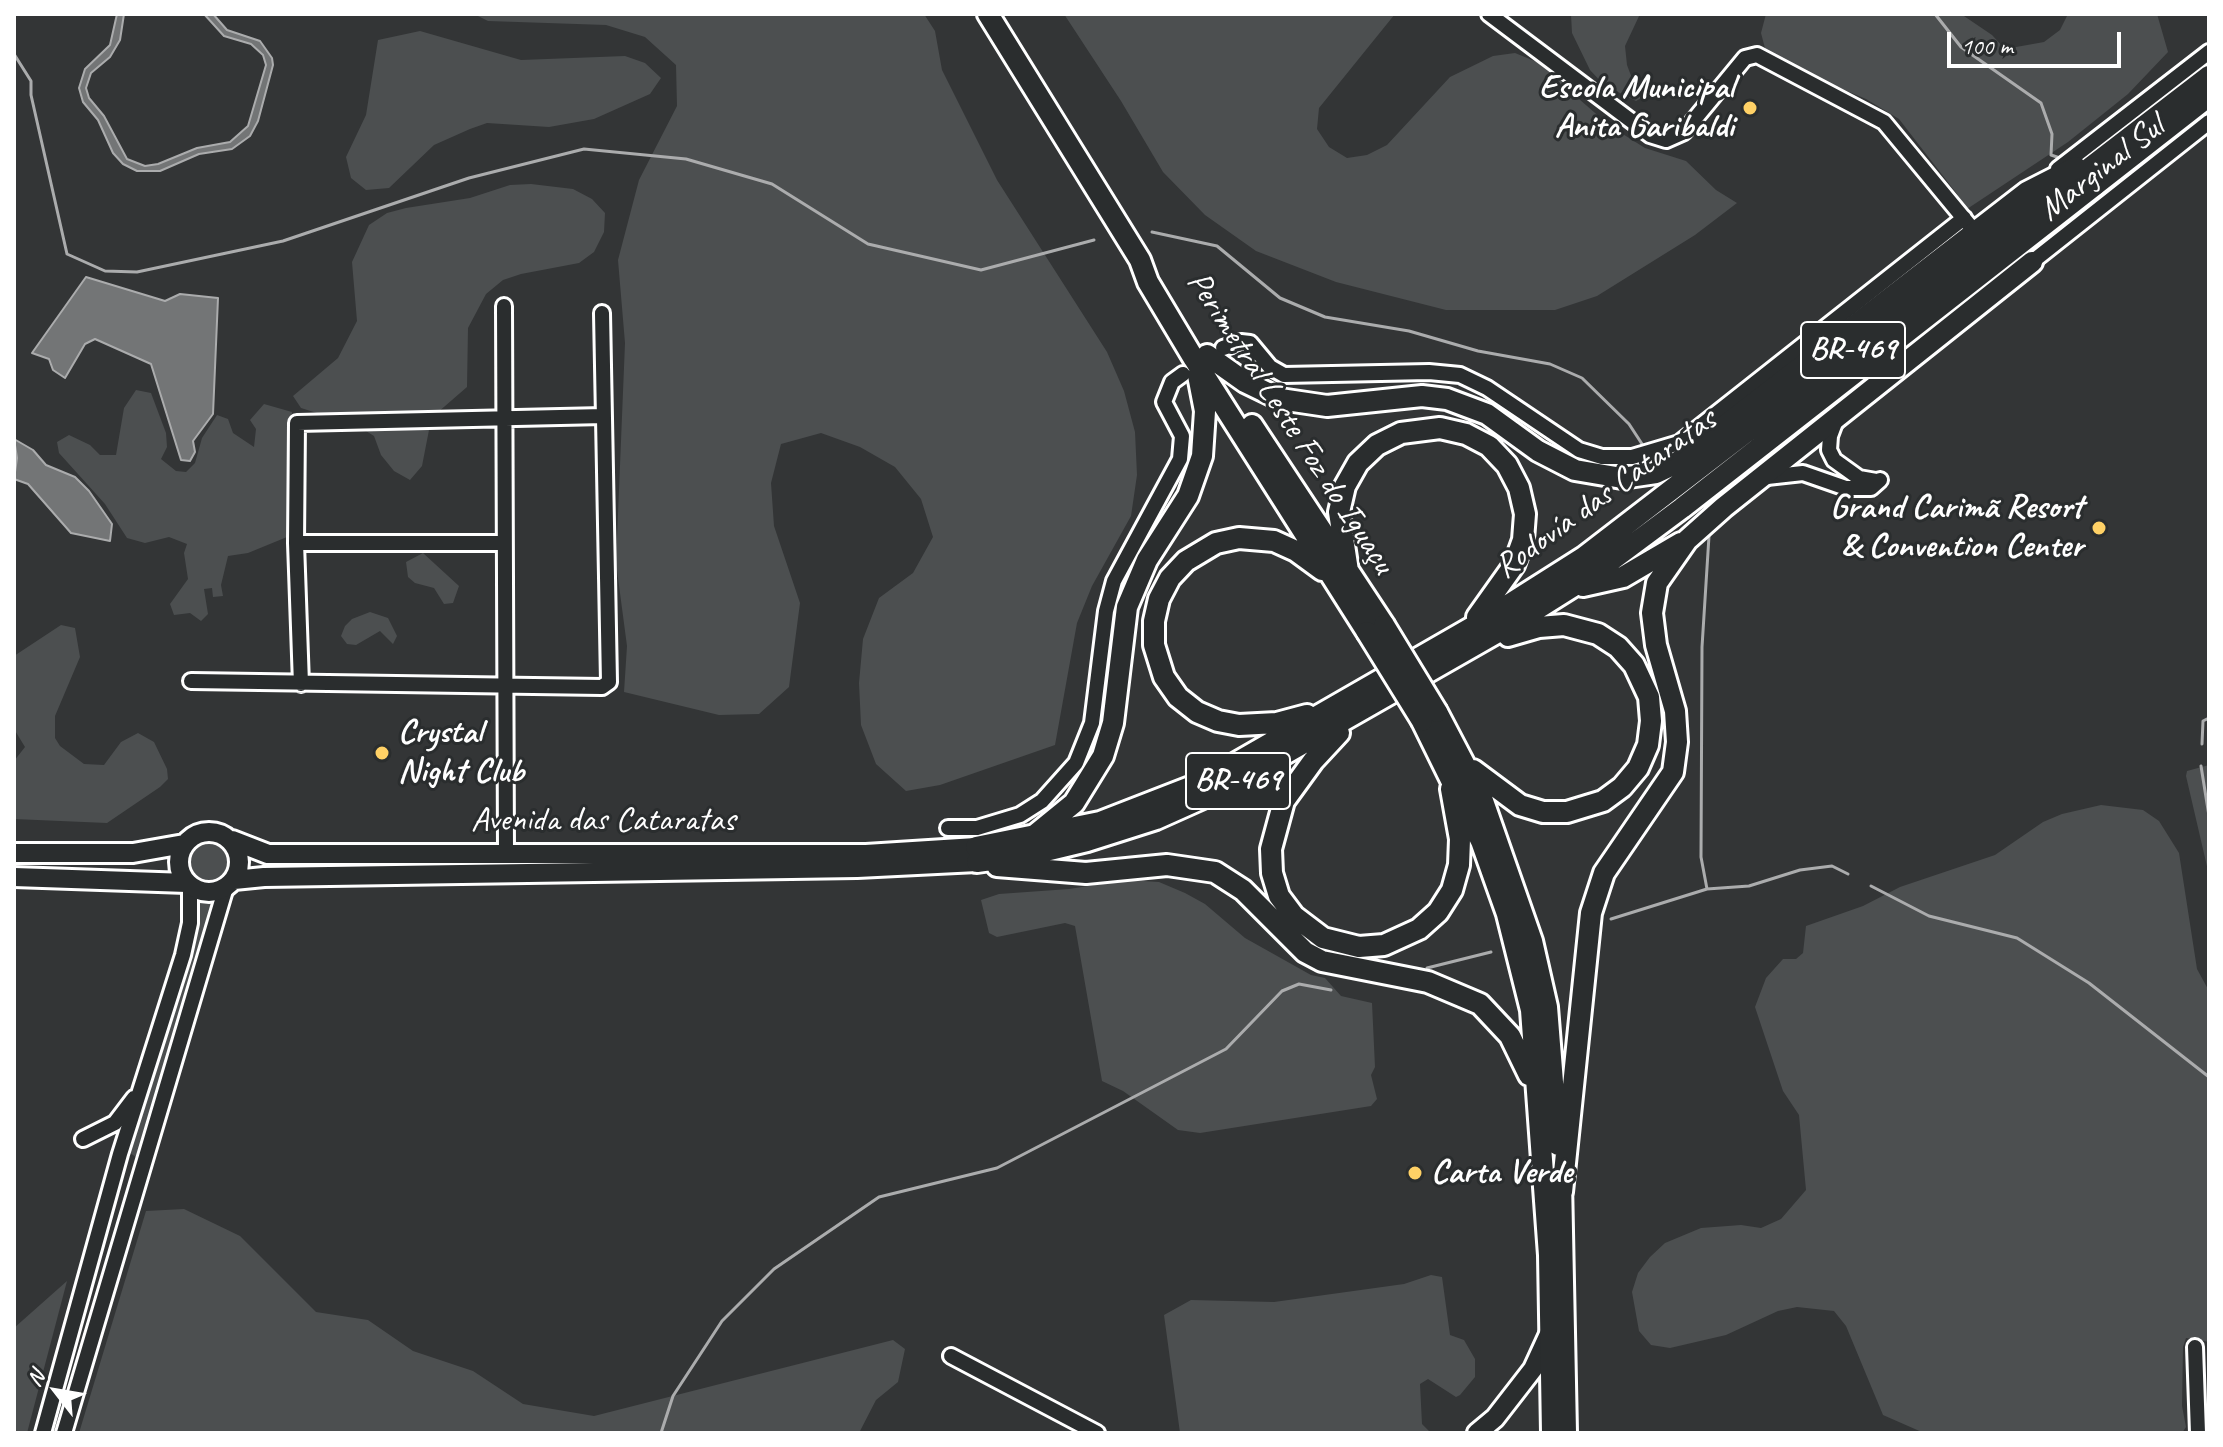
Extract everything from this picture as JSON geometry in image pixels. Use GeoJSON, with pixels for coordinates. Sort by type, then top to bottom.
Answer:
{"type":"FeatureCollection","features":[{"type":"Feature","properties":{"kind":"highway","name":"Perimetral Leste Foz do Iguaçu"},"geometry":{"type":"LineString","coordinates":[[988,14],[1140,260],[1148,282],[1202,359],[1376,628],[1452,757]]}},
{"type":"Feature","properties":{"kind":"highway","name":"Rodovía das Cataratas"},"geometry":{"type":"LineString","coordinates":[[976,854],[1130,813],[1203,782],[1450,641],[1584,557],[2209,76]]}},
{"type":"Feature","properties":{"kind":"highway","name":"Rodovía das Cataratas"},"geometry":{"type":"LineString","coordinates":[[976,854],[1033,854],[1156,819],[1236,783],[1356,716],[1571,588],[1682,508],[2209,96]]}},
{"type":"Feature","properties":{"kind":"highway"},"geometry":{"type":"LineString","coordinates":[[1202,359],[1263,393],[1302,404],[1327,406],[1422,396],[1458,402],[1487,414],[1562,464],[1606,477],[1638,477],[1656,473],[1675,464],[1970,225],[2123,143]]}},
{"type":"Feature","properties":{"kind":"highway"},"geometry":{"type":"LineString","coordinates":[[1957,292],[2032,262]]}},
{"type":"Feature","properties":{"kind":"highway"},"geometry":{"type":"LineString","coordinates":[[1571,588],[1623,577],[1687,540],[1754,482],[2032,262]]}},
{"type":"Feature","properties":{"kind":"highway"},"geometry":{"type":"LineString","coordinates":[[1031,839],[1083,792],[1109,740],[1127,607],[1147,560],[1188,496],[1202,456],[1205,411],[1202,359]]}},
{"type":"Feature","properties":{"kind":"highway"},"geometry":{"type":"LineString","coordinates":[[1341,576],[1339,512],[1351,474],[1367,453],[1401,433],[1427,428],[1453,430],[1489,446],[1507,465],[1519,488],[1525,514],[1523,540],[1514,565],[1485,609],[1450,641]]}},
{"type":"Feature","properties":{"kind":"highway"},"geometry":{"type":"LineString","coordinates":[[1341,576],[1274,541],[1239,538],[1216,543],[1186,561],[1164,588],[1154,621],[1156,656],[1171,688],[1187,705],[1207,718],[1228,724],[1265,725],[1290,721],[1362,691]]}},
{"type":"Feature","properties":{"kind":"highway"},"geometry":{"type":"LineString","coordinates":[[1562,1192],[1591,913],[1604,873],[1673,772],[1677,742],[1675,711],[1656,645],[1652,613],[1657,583],[1687,540]]}},
{"type":"Feature","properties":{"kind":"highway"},"geometry":{"type":"LineString","coordinates":[[1452,757],[1509,799],[1531,809],[1567,812],[1591,807],[1622,787],[1638,768],[1650,733],[1651,709],[1641,675],[1618,647],[1598,634],[1575,626],[1539,627],[1477,645]]}},
{"type":"Feature","properties":{"kind":"highway"},"geometry":{"type":"LineString","coordinates":[[1356,716],[1290,791],[1272,837],[1272,873],[1279,896],[1294,916],[1323,938],[1359,947],[1396,941],[1419,929],[1446,901],[1456,878],[1460,839],[1452,757]]}},
{"type":"Feature","properties":{"kind":"highway"},"geometry":{"type":"LineString","coordinates":[[1452,757],[1501,847],[1547,1007],[1562,1192],[1566,1433]]}},
{"type":"Feature","properties":{"kind":"highway"},"geometry":{"type":"LineString","coordinates":[[1452,757],[1516,946],[1531,1010],[1549,1255],[1552,1433]]}},
{"type":"Feature","properties":{"kind":"highway"},"geometry":{"type":"LineString","coordinates":[[976,854],[1014,869],[1086,873],[1167,865],[1215,872],[1243,890],[1305,952],[1322,961],[1428,982],[1480,1004],[1510,1036],[1525,1062],[1537,1106]]}},
{"type":"Feature","properties":{"kind":"main road"},"geometry":{"type":"LineString","coordinates":[[14,853],[133,853],[184,844],[203,831],[219,832],[232,840],[240,861],[230,884],[211,892],[189,884],[14,877]]}},
{"type":"Feature","properties":{"kind":"main road","name":"Avenida das Cataratas"},"geometry":{"type":"LineString","coordinates":[[232,840],[268,854],[976,854]]}},
{"type":"Feature","properties":{"kind":"main road"},"geometry":{"type":"LineString","coordinates":[[184,844],[179,866],[189,884]]}},
{"type":"Feature","properties":{"kind":"main road","name":"Avenida das Cataratas"},"geometry":{"type":"LineString","coordinates":[[230,884],[264,877],[857,868],[976,854]]}},
{"type":"Feature","properties":{"kind":"main road"},"geometry":{"type":"LineString","coordinates":[[1477,1433],[1495,1418],[1533,1369],[1550,1332]]}},
{"type":"Feature","properties":{"kind":"street"},"geometry":{"type":"LineString","coordinates":[[948,828],[977,828],[1020,815],[1042,801],[1076,763],[1092,723],[1106,611],[1114,581],[1180,459],[1182,436],[1164,402],[1172,382],[1202,359],[1241,342],[1250,343],[1270,367],[1284,375],[1429,372],[1460,375],[1487,388],[1579,450],[1602,457],[1632,457],[1679,443],[1970,225],[1884,122],[1757,55],[1745,58],[1684,132],[1666,140],[1650,135],[1489,14]]}},
{"type":"Feature","properties":{"kind":"street"},"geometry":{"type":"LineString","coordinates":[[2027,192],[2209,52]]}},
{"type":"Feature","properties":{"kind":"street","name":"Marginal Sul"},"geometry":{"type":"LineString","coordinates":[[2032,262],[2209,122]]}},
{"type":"Feature","properties":{"kind":"street"},"geometry":{"type":"LineString","coordinates":[[504,306],[506,852]]}},
{"type":"Feature","properties":{"kind":"street"},"geometry":{"type":"LineString","coordinates":[[191,681],[602,687],[611,675],[602,313]]}},
{"type":"Feature","properties":{"kind":"street"},"geometry":{"type":"LineString","coordinates":[[1754,482],[1779,473],[1803,473],[1846,488],[1871,488],[1880,480],[1859,478],[1834,460],[1829,450],[1838,415]]}},
{"type":"Feature","properties":{"kind":"street"},"geometry":{"type":"LineString","coordinates":[[301,684],[296,543],[297,423],[604,416]]}},
{"type":"Feature","properties":{"kind":"street"},"geometry":{"type":"LineString","coordinates":[[296,543],[503,543]]}},
{"type":"Feature","properties":{"kind":"street"},"geometry":{"type":"LineString","coordinates":[[43,1433],[120,1154],[183,955],[190,923],[189,884]]}},
{"type":"Feature","properties":{"kind":"street"},"geometry":{"type":"LineString","coordinates":[[64,1433],[230,884]]}},
{"type":"Feature","properties":{"kind":"street"},"geometry":{"type":"LineString","coordinates":[[83,1139],[115,1123],[141,1088]]}},
{"type":"Feature","properties":{"kind":"street"},"geometry":{"type":"LineString","coordinates":[[120,1154],[136,1170],[122,1236]]}},
{"type":"Feature","properties":{"kind":"street"},"geometry":{"type":"LineString","coordinates":[[2195,1347],[2198,1433]]}},
{"type":"Feature","properties":{"kind":"street"},"geometry":{"type":"LineString","coordinates":[[951,1356],[1097,1433]]}},
{"type":"Feature","properties":{"kind":"shaded area"},"geometry":{"type":"Polygon","coordinates":[[[117,14],[124,14],[120,40],[110,57],[91,73],[86,88],[89,98],[104,116],[127,159],[145,166],[158,164],[197,148],[230,142],[248,126],[266,65],[263,55],[251,44],[224,36],[204,14],[213,14],[227,30],[260,41],[272,58],[273,65],[258,121],[250,136],[232,149],[199,154],[160,171],[137,171],[123,164],[113,153],[98,120],[83,102],[79,88],[85,69],[110,45],[117,14]]]}},
{"type":"Feature","properties":{"kind":"shaded area"},"geometry":{"type":"Polygon","coordinates":[[[474,14],[924,14],[935,31],[942,70],[997,180],[1107,352],[1124,391],[1135,432],[1137,475],[1131,516],[1092,586],[1077,623],[1055,745],[940,785],[906,791],[876,764],[861,725],[859,683],[863,639],[879,598],[913,573],[933,537],[921,499],[895,467],[860,447],[821,433],[781,444],[771,483],[774,526],[800,603],[789,687],[759,714],[719,715],[624,692],[627,646],[616,563],[625,343],[618,260],[639,180],[677,106],[676,65],[645,37],[606,25],[488,21],[474,14]]]}},
{"type":"Feature","properties":{"kind":"shaded area"},"geometry":{"type":"Polygon","coordinates":[[[1064,14],[1395,14],[1319,108],[1317,129],[1329,147],[1347,158],[1367,155],[1387,145],[1450,77],[1493,56],[1515,53],[1552,68],[1579,99],[1610,126],[1645,148],[1686,161],[1716,190],[1737,203],[1695,235],[1597,296],[1555,310],[1446,310],[1336,282],[1256,251],[1205,215],[1163,172],[1064,14]]]}},
{"type":"Feature","properties":{"kind":"shaded area"},"geometry":{"type":"Polygon","coordinates":[[[1571,14],[1640,14],[1625,46],[1633,81],[1647,95],[1636,101],[1604,85],[1590,70],[1572,33],[1571,14]]]}},
{"type":"Feature","properties":{"kind":"shaded area"},"geometry":{"type":"Polygon","coordinates":[[[1766,14],[1961,14],[1992,35],[2005,49],[2044,42],[2060,30],[2068,14],[2157,14],[2168,52],[2128,94],[2068,142],[1964,211],[1957,194],[1899,119],[1866,99],[1780,63],[1766,52],[1761,33],[1766,14]]]}},
{"type":"Feature","properties":{"kind":"shaded area"},"geometry":{"type":"Polygon","coordinates":[[[420,31],[521,60],[625,56],[645,63],[661,78],[650,94],[594,119],[549,127],[487,123],[470,129],[434,145],[389,188],[366,190],[351,178],[346,157],[366,115],[378,40],[420,31]]]}},
{"type":"Feature","properties":{"kind":"shaded area"},"geometry":{"type":"Polygon","coordinates":[[[510,185],[573,189],[592,199],[605,213],[604,232],[594,252],[579,263],[503,280],[486,294],[468,328],[467,387],[437,413],[429,430],[422,466],[410,480],[394,471],[381,455],[374,436],[358,426],[301,408],[293,396],[338,358],[357,321],[352,262],[369,225],[387,213],[406,208],[470,198],[510,185]]]}},
{"type":"Feature","properties":{"kind":"shaded area"},"geometry":{"type":"Polygon","coordinates":[[[86,277],[165,301],[180,294],[218,298],[213,414],[193,441],[195,452],[190,461],[181,460],[151,364],[95,339],[85,344],[65,378],[53,370],[49,359],[32,353],[86,277]]]}},
{"type":"Feature","properties":{"kind":"shaded area"},"geometry":{"type":"Polygon","coordinates":[[[136,390],[151,393],[166,433],[167,447],[161,459],[176,471],[186,472],[195,463],[202,438],[217,415],[228,419],[233,433],[254,447],[256,429],[250,420],[264,404],[292,412],[287,537],[248,553],[228,556],[221,585],[223,596],[213,597],[212,588],[204,589],[208,614],[201,621],[190,613],[174,615],[170,604],[188,579],[184,553],[187,544],[169,537],[145,543],[127,538],[105,504],[59,453],[57,442],[69,435],[90,445],[100,455],[116,455],[124,408],[136,390]]]}},
{"type":"Feature","properties":{"kind":"shaded area"},"geometry":{"type":"Polygon","coordinates":[[[14,439],[33,450],[46,465],[75,477],[89,491],[112,524],[110,541],[71,533],[28,484],[14,479],[17,458],[14,439]]]}},
{"type":"Feature","properties":{"kind":"shaded area"},"geometry":{"type":"Polygon","coordinates":[[[423,553],[459,586],[453,603],[444,604],[434,588],[415,583],[408,577],[406,562],[423,553]]]}},
{"type":"Feature","properties":{"kind":"shaded area"},"geometry":{"type":"Polygon","coordinates":[[[370,612],[388,618],[397,636],[393,644],[380,631],[356,645],[347,644],[341,636],[345,626],[352,619],[370,612]]]}},
{"type":"Feature","properties":{"kind":"shaded area"},"geometry":{"type":"Polygon","coordinates":[[[61,625],[75,628],[80,657],[55,716],[55,738],[60,746],[84,764],[104,765],[121,742],[138,733],[154,742],[167,769],[168,779],[160,787],[107,823],[14,819],[14,761],[25,747],[14,729],[14,656],[61,625]]]}},
{"type":"Feature","properties":{"kind":"shaded area"},"geometry":{"type":"Polygon","coordinates":[[[2209,765],[2209,875],[2186,776],[2187,771],[2209,765]]]}},
{"type":"Feature","properties":{"kind":"shaded area"},"geometry":{"type":"Polygon","coordinates":[[[2101,805],[2143,810],[2159,821],[2179,853],[2197,969],[2209,991],[2209,1342],[2186,1338],[2183,1347],[2182,1406],[2186,1427],[2182,1433],[1924,1433],[1883,1415],[1846,1326],[1834,1311],[1797,1307],[1778,1311],[1726,1335],[1670,1348],[1651,1345],[1639,1331],[1632,1292],[1638,1273],[1650,1257],[1665,1243],[1701,1228],[1741,1225],[1761,1228],[1781,1219],[1806,1190],[1799,1115],[1783,1091],[1755,1007],[1766,978],[1783,959],[1796,959],[1803,953],[1806,926],[1863,906],[1900,887],[1995,855],[2043,822],[2062,814],[2101,805]]]}},
{"type":"Feature","properties":{"kind":"shaded area"},"geometry":{"type":"Polygon","coordinates":[[[209,841],[224,847],[230,862],[224,877],[209,883],[194,877],[188,862],[194,847],[209,841]]]}},
{"type":"Feature","properties":{"kind":"shaded area"},"geometry":{"type":"Polygon","coordinates":[[[1127,880],[1159,882],[1185,893],[1205,904],[1245,938],[1311,975],[1325,978],[1341,996],[1372,1003],[1375,1067],[1371,1075],[1377,1099],[1371,1106],[1200,1133],[1178,1130],[1123,1091],[1102,1081],[1075,926],[1065,923],[997,937],[989,933],[981,900],[999,894],[1069,889],[1127,880]]]}},
{"type":"Feature","properties":{"kind":"shaded area"},"geometry":{"type":"Polygon","coordinates":[[[218,896],[137,1158],[129,1152],[194,938],[193,898],[218,896]]]}},
{"type":"Feature","properties":{"kind":"shaded area"},"geometry":{"type":"Polygon","coordinates":[[[184,1209],[240,1236],[316,1312],[368,1320],[413,1351],[473,1371],[523,1404],[594,1416],[893,1340],[905,1349],[898,1382],[876,1400],[859,1433],[79,1433],[146,1211],[184,1209]]]}},
{"type":"Feature","properties":{"kind":"shaded area"},"geometry":{"type":"Polygon","coordinates":[[[1431,1275],[1442,1277],[1450,1335],[1464,1340],[1475,1359],[1475,1377],[1456,1397],[1428,1379],[1420,1384],[1422,1424],[1431,1433],[1180,1433],[1164,1315],[1191,1300],[1274,1302],[1404,1284],[1431,1275]]]}},
{"type":"Feature","properties":{"kind":"shaded area"},"geometry":{"type":"Polygon","coordinates":[[[67,1281],[27,1433],[14,1433],[14,1328],[67,1281]]]}},
{"type":"Feature","properties":{"kind":"waterway"},"geometry":{"type":"LineString","coordinates":[[1935,14],[1961,47],[2041,103],[2052,134],[2051,155],[2060,158]]}},
{"type":"Feature","properties":{"kind":"waterway"},"geometry":{"type":"LineString","coordinates":[[14,54],[31,81],[31,95],[67,254],[105,271],[137,272],[283,241],[469,178],[584,149],[686,159],[772,184],[868,244],[981,270],[1094,240]]}},
{"type":"Feature","properties":{"kind":"waterway"},"geometry":{"type":"LineString","coordinates":[[1152,232],[1217,246],[1280,298],[1325,317],[1409,331],[1478,351],[1550,364],[1582,378],[1629,424],[1644,447]]}},
{"type":"Feature","properties":{"kind":"waterway"},"geometry":{"type":"LineString","coordinates":[[1707,889],[1701,857],[1702,647],[1709,536]]}},
{"type":"Feature","properties":{"kind":"waterway"},"geometry":{"type":"LineString","coordinates":[[2202,744],[2203,721],[2209,718]]}},
{"type":"Feature","properties":{"kind":"waterway"},"geometry":{"type":"LineString","coordinates":[[2201,766],[2209,816]]}},
{"type":"Feature","properties":{"kind":"waterway"},"geometry":{"type":"LineString","coordinates":[[1611,919],[1707,889],[1749,886],[1800,870],[1832,866],[1848,874]]}},
{"type":"Feature","properties":{"kind":"waterway"},"geometry":{"type":"LineString","coordinates":[[1871,886],[1929,916],[2017,938],[2089,983],[2209,1077]]}},
{"type":"Feature","properties":{"kind":"waterway"},"geometry":{"type":"LineString","coordinates":[[1427,968],[1491,952]]}},
{"type":"Feature","properties":{"kind":"waterway"},"geometry":{"type":"LineString","coordinates":[[661,1433],[673,1396],[722,1321],[774,1269],[879,1197],[997,1168],[1226,1049],[1282,991],[1299,984],[1331,990]]}},
{"type":"Feature","properties":{"kind":"place","name":"Escola Municipal Anita Garibaldi"},"geometry":{"type":"Point","coordinates":[1750,108]}},
{"type":"Feature","properties":{"kind":"place","name":"Grand Carimã Resort & Convention Center"},"geometry":{"type":"Point","coordinates":[2099,528]}},
{"type":"Feature","properties":{"kind":"place","name":"Crystal Night Club"},"geometry":{"type":"Point","coordinates":[382,753]}},
{"type":"Feature","properties":{"kind":"place","name":"Carta Verde"},"geometry":{"type":"Point","coordinates":[1415,1173]}}]}
